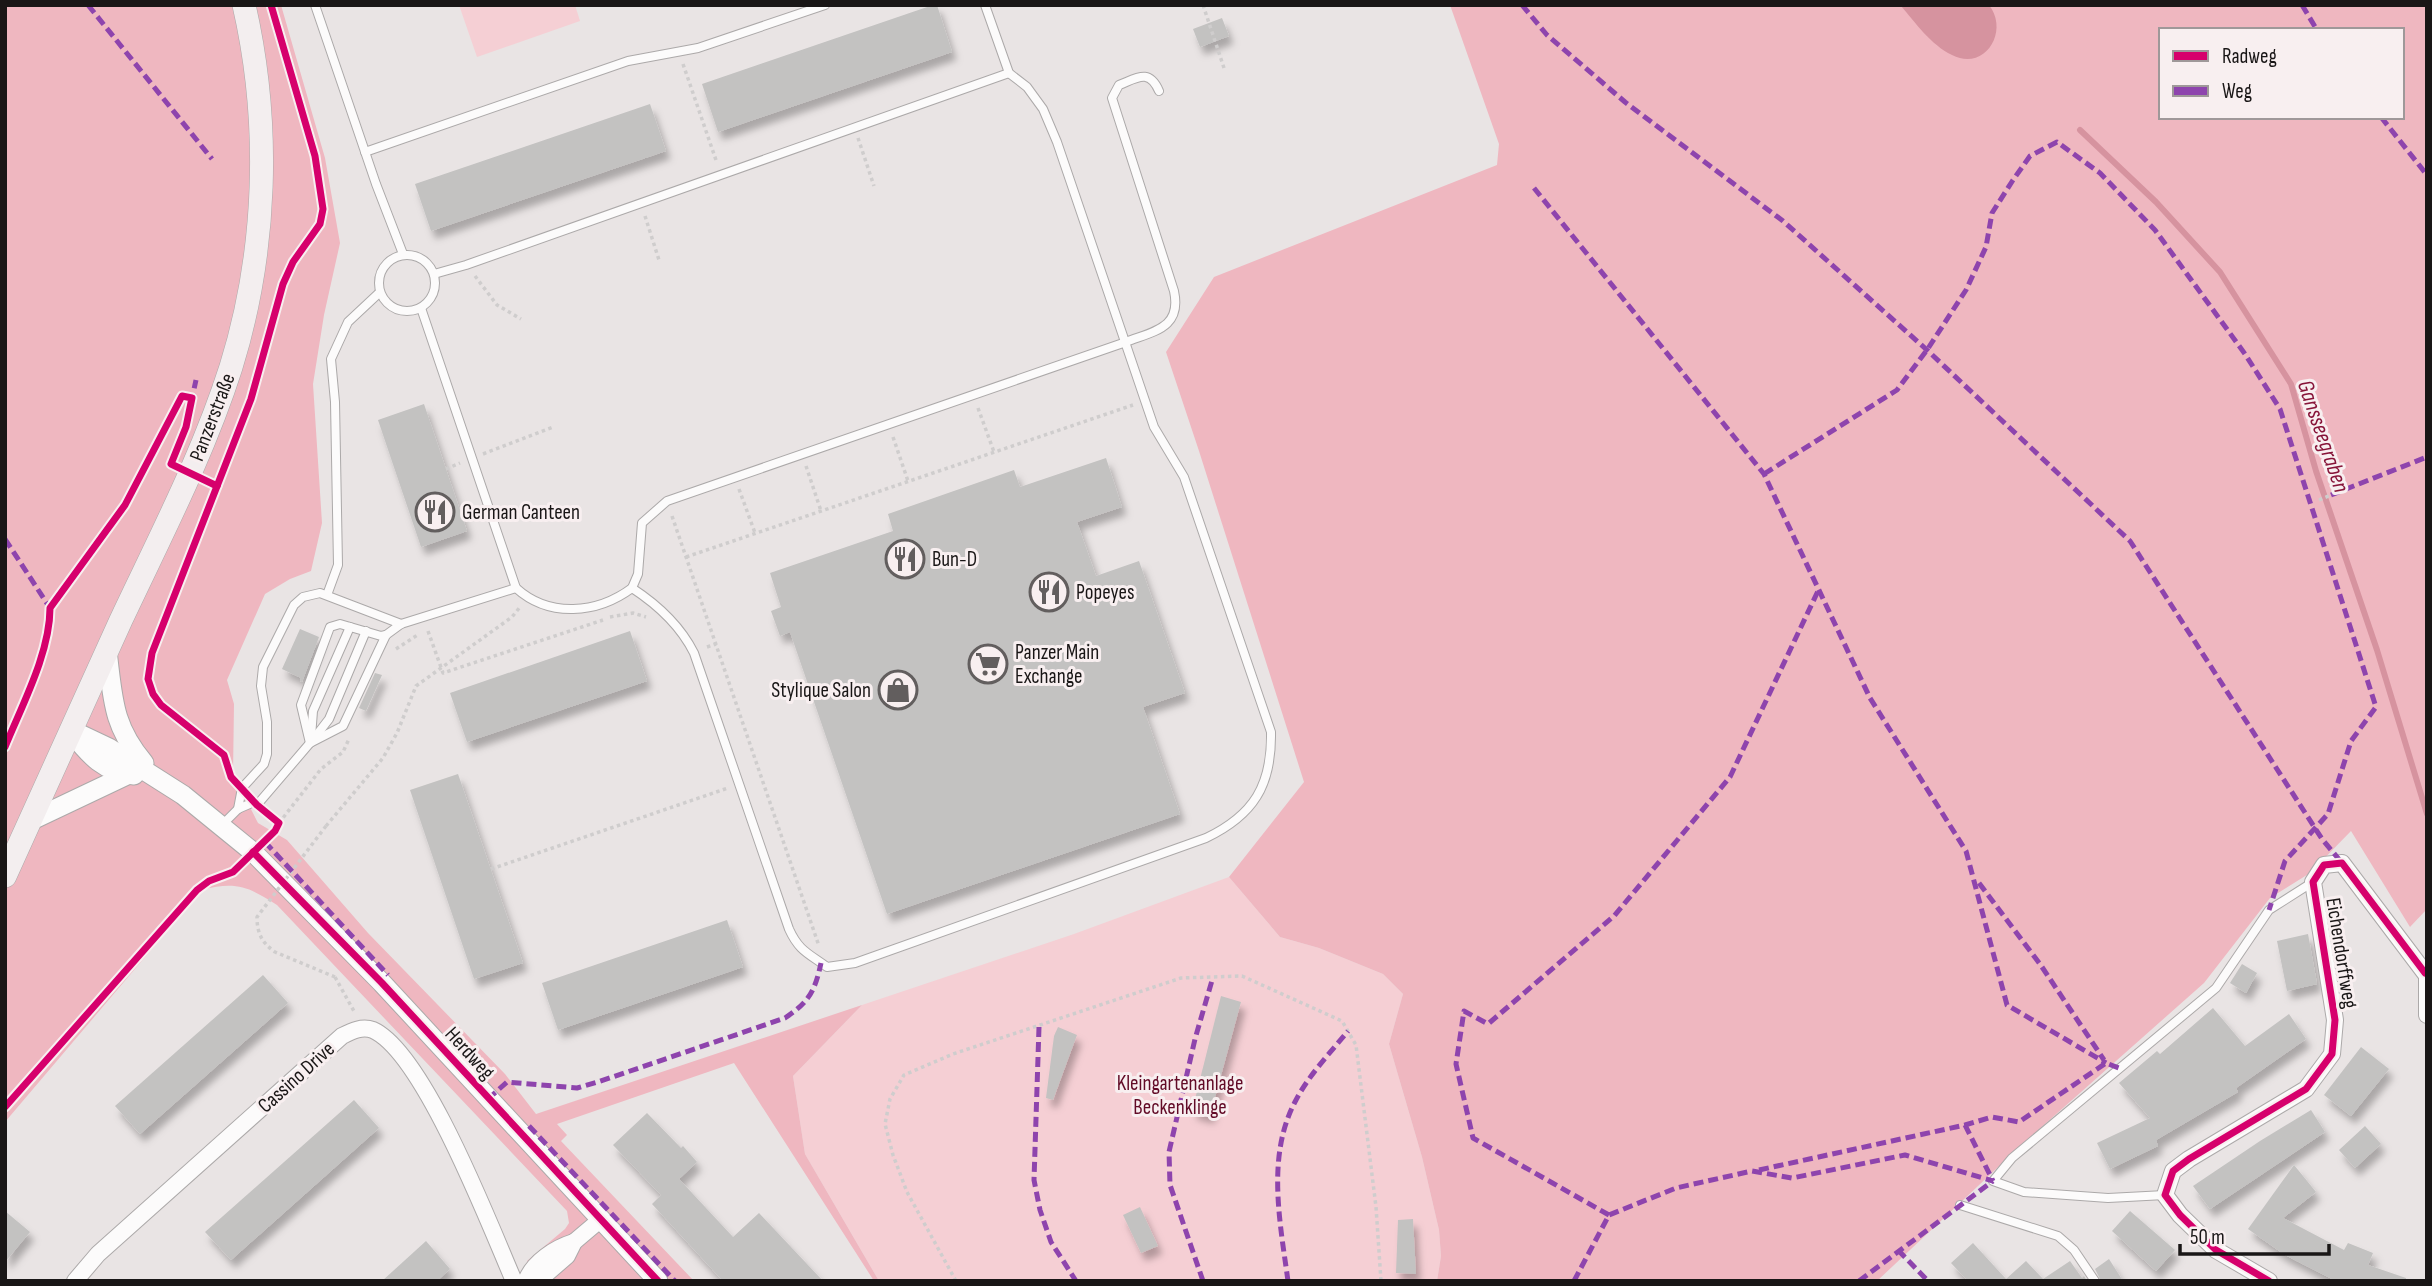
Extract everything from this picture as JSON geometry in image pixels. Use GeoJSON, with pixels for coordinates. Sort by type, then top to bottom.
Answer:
{"type":"FeatureCollection","features":[{"type":"Feature","properties":{"kind":"main road","name":"Panzerstraße"},"geometry":{"type":"LineString","coordinates":[[5,876],[174,509],[232,364],[256,257],[261,169],[257,72],[244,5]]}},
{"type":"Feature","properties":{"kind":"street"},"geometry":{"type":"LineString","coordinates":[[107,651],[115,710],[125,740],[156,778]]}},
{"type":"Feature","properties":{"kind":"street"},"geometry":{"type":"LineString","coordinates":[[71,730],[93,760],[127,775],[156,778]]}},
{"type":"Feature","properties":{"kind":"street","name":"Herdweg"},"geometry":{"type":"LineString","coordinates":[[71,730],[109,748],[183,795],[253,852],[602,1214],[658,1281]]}},
{"type":"Feature","properties":{"kind":"street"},"geometry":{"type":"LineString","coordinates":[[30,821],[127,775]]}},
{"type":"Feature","properties":{"kind":"street","name":"Eichendorffweg"},"geometry":{"type":"LineString","coordinates":[[2165,1195],[2173,1171],[2306,1089],[2332,1054],[2335,1020],[2313,882],[2325,865],[2342,863],[2426,972]]}},
{"type":"Feature","properties":{"kind":"street"},"geometry":{"type":"LineString","coordinates":[[2426,972],[2427,1015]]}},
{"type":"Feature","properties":{"kind":"street","name":"Cassino Drive"},"geometry":{"type":"LineString","coordinates":[[75,1281],[98,1254],[342,1036],[356,1029],[370,1029],[383,1036],[403,1056],[416,1076],[446,1127],[514,1281]]}},
{"type":"Feature","properties":{"kind":"street"},"geometry":{"type":"LineString","coordinates":[[2165,1195],[2180,1215],[2216,1250],[2269,1281]]}},
{"type":"Feature","properties":{"kind":"street"},"geometry":{"type":"LineString","coordinates":[[538,1281],[567,1256],[574,1242],[602,1214]]}},
{"type":"Feature","properties":{"kind":"street"},"geometry":{"type":"LineString","coordinates":[[526,1281],[529,1272],[559,1247],[574,1242]]}},
{"type":"Feature","properties":{"kind":"lane"},"geometry":{"type":"LineString","coordinates":[[315,5],[403,254]]}},
{"type":"Feature","properties":{"kind":"lane"},"geometry":{"type":"LineString","coordinates":[[366,152],[628,61],[698,48],[825,5]]}},
{"type":"Feature","properties":{"kind":"lane"},"geometry":{"type":"LineString","coordinates":[[632,588],[674,622],[694,653],[789,929],[796,944],[805,954],[827,967],[855,963],[1206,838],[1226,828],[1244,814],[1258,795],[1267,776],[1271,732],[1184,477],[1154,427],[1043,109],[1027,87],[1009,73],[985,5]]}},
{"type":"Feature","properties":{"kind":"lane"},"geometry":{"type":"LineString","coordinates":[[434,274],[1009,73]]}},
{"type":"Feature","properties":{"kind":"lane"},"geometry":{"type":"LineString","coordinates":[[421,308],[516,588],[527,598],[557,609],[580,610],[619,598],[632,588],[638,574],[642,523],[667,500],[1162,328],[1173,318],[1177,306],[1112,99],[1119,85],[1141,76],[1155,80],[1159,91]]}},
{"type":"Feature","properties":{"kind":"lane"},"geometry":{"type":"LineString","coordinates":[[403,254],[416,255],[427,263],[434,274],[435,287],[430,299],[421,308],[401,311],[384,300],[379,293],[378,281],[385,263],[403,254]]}},
{"type":"Feature","properties":{"kind":"lane"},"geometry":{"type":"LineString","coordinates":[[327,595],[338,565],[335,402],[331,359],[348,322],[379,293]]}},
{"type":"Feature","properties":{"kind":"lane"},"geometry":{"type":"LineString","coordinates":[[310,743],[343,726],[386,635],[401,624],[516,588]]}},
{"type":"Feature","properties":{"kind":"lane"},"geometry":{"type":"LineString","coordinates":[[238,809],[242,788],[264,764],[267,754],[267,722],[261,686],[263,667],[294,605],[312,593],[327,595],[401,624]]}},
{"type":"Feature","properties":{"kind":"lane"},"geometry":{"type":"LineString","coordinates":[[310,743],[301,705],[330,627],[340,624],[381,636],[386,635]]}},
{"type":"Feature","properties":{"kind":"lane"},"geometry":{"type":"LineString","coordinates":[[310,743],[313,711],[350,626]]}},
{"type":"Feature","properties":{"kind":"lane"},"geometry":{"type":"LineString","coordinates":[[222,825],[238,809],[254,802],[257,805],[329,719],[366,631]]}},
{"type":"Feature","properties":{"kind":"lane"},"geometry":{"type":"LineString","coordinates":[[2165,1195],[2108,1198],[2024,1192],[1993,1181],[2012,1158],[2216,988],[2269,910],[2313,882]]}},
{"type":"Feature","properties":{"kind":"lane"},"geometry":{"type":"LineString","coordinates":[[1960,1205],[2058,1236],[2074,1250],[2095,1281]]}},
{"type":"Feature","properties":{"kind":"path"},"geometry":{"type":"LineString","coordinates":[[1203,5],[1224,68]]}},
{"type":"Feature","properties":{"kind":"path"},"geometry":{"type":"LineString","coordinates":[[679,52],[721,174]]}},
{"type":"Feature","properties":{"kind":"path"},"geometry":{"type":"LineString","coordinates":[[854,127],[874,186]]}},
{"type":"Feature","properties":{"kind":"path"},"geometry":{"type":"LineString","coordinates":[[641,203],[659,260]]}},
{"type":"Feature","properties":{"kind":"path"},"geometry":{"type":"LineString","coordinates":[[466,265],[497,305],[521,319]]}},
{"type":"Feature","properties":{"kind":"path"},"geometry":{"type":"LineString","coordinates":[[974,395],[994,452]]}},
{"type":"Feature","properties":{"kind":"path"},"geometry":{"type":"LineString","coordinates":[[686,557],[1145,400]]}},
{"type":"Feature","properties":{"kind":"path"},"geometry":{"type":"LineString","coordinates":[[888,424],[908,481]]}},
{"type":"Feature","properties":{"kind":"path"},"geometry":{"type":"LineString","coordinates":[[446,468],[553,428]]}},
{"type":"Feature","properties":{"kind":"path"},"geometry":{"type":"LineString","coordinates":[[802,454],[821,511]]}},
{"type":"Feature","properties":{"kind":"path"},"geometry":{"type":"LineString","coordinates":[[736,478],[755,533]]}},
{"type":"Feature","properties":{"kind":"path"},"geometry":{"type":"LineString","coordinates":[[2319,500],[2331,495]]}},
{"type":"Feature","properties":{"kind":"path"},"geometry":{"type":"LineString","coordinates":[[667,500],[827,967]]}},
{"type":"Feature","properties":{"kind":"path"},"geometry":{"type":"LineString","coordinates":[[356,1029],[355,1011],[335,977],[275,952],[267,946],[257,929],[257,918],[326,826],[383,758],[397,733],[416,686],[512,617],[527,598]]}},
{"type":"Feature","properties":{"kind":"path"},"geometry":{"type":"LineString","coordinates":[[389,657],[398,646],[428,630],[443,673],[620,614],[633,613],[647,617],[655,623]]}},
{"type":"Feature","properties":{"kind":"path"},"geometry":{"type":"LineString","coordinates":[[694,653],[716,644]]}},
{"type":"Feature","properties":{"kind":"path"},"geometry":{"type":"LineString","coordinates":[[279,823],[321,769],[343,751],[354,729]]}},
{"type":"Feature","properties":{"kind":"path"},"geometry":{"type":"LineString","coordinates":[[491,869],[740,784]]}},
{"type":"Feature","properties":{"kind":"path"},"geometry":{"type":"LineString","coordinates":[[956,1281],[907,1192],[885,1124],[890,1100],[904,1075],[953,1054],[1181,978],[1242,976],[1342,1021],[1356,1045],[1376,1207],[1381,1281]]}},
{"type":"Feature","properties":{"kind":"green space"},"geometry":{"type":"Polygon","coordinates":[[[459,5],[575,5],[580,21],[477,57],[459,5]]]}},
{"type":"Feature","properties":{"kind":"green space","name":"Kleingartenanlage Beckenklinge"},"geometry":{"type":"Polygon","coordinates":[[[1229,877],[1280,937],[1319,948],[1383,974],[1403,994],[1389,1044],[1422,1157],[1439,1230],[1441,1256],[1437,1281],[879,1281],[805,1154],[793,1076],[862,1005],[1074,934],[1229,877]]]}},
{"type":"Feature","properties":{"kind":"shaded area"},"geometry":{"type":"Polygon","coordinates":[[[5,5],[281,5],[325,158],[340,243],[324,315],[313,384],[322,523],[311,571],[290,579],[265,594],[227,680],[234,704],[233,774],[258,823],[287,840],[368,933],[505,1074],[536,1114],[862,1005],[793,1076],[805,1154],[879,1281],[874,1281],[734,1063],[557,1124],[567,1135],[561,1141],[694,1281],[550,1281],[537,1273],[527,1261],[565,1229],[569,1223],[567,1211],[277,905],[242,887],[224,886],[202,890],[5,1122],[5,5]]]}},
{"type":"Feature","properties":{"kind":"shaded area"},"geometry":{"type":"Polygon","coordinates":[[[1450,5],[1900,5],[1937,44],[1991,7],[1989,5],[2427,5],[2427,909],[2410,927],[2351,831],[2310,873],[2270,898],[2204,983],[2028,1139],[1877,1281],[1437,1281],[1441,1256],[1439,1230],[1422,1157],[1389,1044],[1403,994],[1383,974],[1319,948],[1280,937],[1229,877],[1304,782],[1166,352],[1214,277],[1497,165],[1499,144],[1450,5]]]}},
{"type":"Feature","properties":{"kind":"shaded area"},"geometry":{"type":"Polygon","coordinates":[[[1900,5],[1989,5],[1995,16],[1995,37],[1983,54],[1974,58],[1964,59],[1952,55],[1930,39],[1900,5]]]}},
{"type":"Feature","properties":{"kind":"building"},"geometry":{"type":"Polygon","coordinates":[[[937,5],[952,52],[718,132],[702,84],[937,5]]]}},
{"type":"Feature","properties":{"kind":"building"},"geometry":{"type":"Polygon","coordinates":[[[1222,18],[1229,36],[1200,47],[1193,29],[1222,18]]]}},
{"type":"Feature","properties":{"kind":"building"},"geometry":{"type":"Polygon","coordinates":[[[650,104],[666,151],[431,231],[415,184],[650,104]]]}},
{"type":"Feature","properties":{"kind":"building"},"geometry":{"type":"Polygon","coordinates":[[[424,404],[467,531],[421,547],[378,420],[424,404]]]}},
{"type":"Feature","properties":{"kind":"building","name":"Panzer Main Exchange"},"geometry":{"type":"Polygon","coordinates":[[[1106,458],[1122,507],[1077,522],[1096,576],[1139,561],[1185,693],[1143,707],[1180,814],[887,914],[790,632],[780,636],[771,611],[781,607],[770,573],[893,531],[888,514],[1014,470],[1020,487],[1106,458]]]}},
{"type":"Feature","properties":{"kind":"building"},"geometry":{"type":"Polygon","coordinates":[[[300,629],[319,637],[302,682],[301,678],[282,669],[300,629]]]}},
{"type":"Feature","properties":{"kind":"building"},"geometry":{"type":"Polygon","coordinates":[[[630,631],[647,681],[467,742],[450,693],[630,631]]]}},
{"type":"Feature","properties":{"kind":"building"},"geometry":{"type":"Polygon","coordinates":[[[375,673],[382,675],[366,711],[359,708],[375,673]]]}},
{"type":"Feature","properties":{"kind":"building"},"geometry":{"type":"Polygon","coordinates":[[[458,774],[523,963],[474,979],[410,790],[458,774]]]}},
{"type":"Feature","properties":{"kind":"building"},"geometry":{"type":"Polygon","coordinates":[[[727,920],[743,967],[558,1030],[542,983],[727,920]]]}},
{"type":"Feature","properties":{"kind":"building"},"geometry":{"type":"Polygon","coordinates":[[[2308,934],[2317,984],[2287,991],[2277,941],[2308,934]]]}},
{"type":"Feature","properties":{"kind":"building"},"geometry":{"type":"Polygon","coordinates":[[[2242,964],[2257,973],[2246,993],[2230,983],[2242,964]]]}},
{"type":"Feature","properties":{"kind":"building"},"geometry":{"type":"Polygon","coordinates":[[[263,975],[288,1003],[140,1134],[115,1106],[263,975]]]}},
{"type":"Feature","properties":{"kind":"building"},"geometry":{"type":"Polygon","coordinates":[[[1221,996],[1241,1002],[1210,1116],[1192,1111],[1221,996]]]}},
{"type":"Feature","properties":{"kind":"building"},"geometry":{"type":"Polygon","coordinates":[[[2213,1008],[2245,1046],[2289,1014],[2306,1039],[2236,1088],[2238,1092],[2156,1140],[2158,1146],[2110,1169],[2097,1143],[2150,1118],[2119,1083],[2157,1051],[2160,1054],[2213,1008]]]}},
{"type":"Feature","properties":{"kind":"building"},"geometry":{"type":"Polygon","coordinates":[[[1058,1027],[1077,1035],[1053,1100],[1046,1098],[1054,1036],[1058,1027]]]}},
{"type":"Feature","properties":{"kind":"building"},"geometry":{"type":"Polygon","coordinates":[[[2361,1047],[2389,1069],[2351,1116],[2324,1095],[2361,1047]]]}},
{"type":"Feature","properties":{"kind":"building"},"geometry":{"type":"Polygon","coordinates":[[[354,1100],[379,1128],[231,1260],[205,1232],[354,1100]]]}},
{"type":"Feature","properties":{"kind":"building"},"geometry":{"type":"Polygon","coordinates":[[[2311,1110],[2325,1132],[2210,1209],[2193,1186],[2311,1110]]]}},
{"type":"Feature","properties":{"kind":"building"},"geometry":{"type":"Polygon","coordinates":[[[647,1113],[697,1162],[679,1179],[733,1237],[759,1213],[823,1281],[723,1281],[652,1204],[661,1195],[613,1145],[647,1113]]]}},
{"type":"Feature","properties":{"kind":"building"},"geometry":{"type":"Polygon","coordinates":[[[2365,1126],[2381,1144],[2355,1168],[2339,1150],[2365,1126]]]}},
{"type":"Feature","properties":{"kind":"building"},"geometry":{"type":"Polygon","coordinates":[[[2294,1165],[2316,1192],[2283,1218],[2344,1250],[2348,1243],[2373,1253],[2368,1265],[2406,1278],[2406,1281],[2336,1281],[2285,1255],[2248,1229],[2294,1165]]]}},
{"type":"Feature","properties":{"kind":"building"},"geometry":{"type":"Polygon","coordinates":[[[1140,1207],[1158,1246],[1141,1253],[1123,1215],[1140,1207]]]}},
{"type":"Feature","properties":{"kind":"building"},"geometry":{"type":"Polygon","coordinates":[[[5,1211],[30,1232],[5,1262],[5,1211]]]}},
{"type":"Feature","properties":{"kind":"building"},"geometry":{"type":"Polygon","coordinates":[[[2130,1211],[2175,1250],[2156,1271],[2112,1231],[2130,1211]]]}},
{"type":"Feature","properties":{"kind":"building"},"geometry":{"type":"Polygon","coordinates":[[[1413,1219],[1416,1274],[1396,1273],[1398,1220],[1413,1219]]]}},
{"type":"Feature","properties":{"kind":"building"},"geometry":{"type":"Polygon","coordinates":[[[426,1241],[450,1269],[437,1281],[382,1281],[426,1241]]]}},
{"type":"Feature","properties":{"kind":"building"},"geometry":{"type":"Polygon","coordinates":[[[1973,1243],[2006,1279],[2026,1261],[2043,1279],[2070,1261],[2087,1281],[1968,1281],[1951,1263],[1973,1243]]]}},
{"type":"Feature","properties":{"kind":"building"},"geometry":{"type":"Polygon","coordinates":[[[2109,1259],[2123,1281],[2101,1281],[2095,1269],[2109,1259]]]}},
{"type":"Feature","properties":{"kind":"waterway","name":"Gansseegraben"},"geometry":{"type":"LineString","coordinates":[[2080,130],[2156,202],[2220,272],[2291,384],[2316,471],[2377,650],[2427,814]]}},
{"type":"Feature","properties":{"kind":"marked path"},"geometry":{"type":"LineString","coordinates":[[88,5],[212,159]]}},
{"type":"Feature","properties":{"kind":"marked path"},"geometry":{"type":"LineString","coordinates":[[1522,5],[1547,35],[1625,102],[1783,221],[1927,350],[2130,541],[2322,839],[2342,863]]}},
{"type":"Feature","properties":{"kind":"marked path"},"geometry":{"type":"LineString","coordinates":[[2302,5],[2316,28]]}},
{"type":"Feature","properties":{"kind":"marked path"},"geometry":{"type":"LineString","coordinates":[[2383,119],[2427,175]]}},
{"type":"Feature","properties":{"kind":"marked path"},"geometry":{"type":"LineString","coordinates":[[1764,474],[1897,390],[1966,290],[1986,247],[1992,213],[2030,156],[2057,142],[2100,173],[2155,230],[2245,354],[2280,409],[2376,707],[2351,741],[2328,814],[2285,861],[2269,910]]}},
{"type":"Feature","properties":{"kind":"marked path"},"geometry":{"type":"LineString","coordinates":[[1534,188],[1764,474],[1870,698],[1966,851],[2007,1005],[2106,1063]]}},
{"type":"Feature","properties":{"kind":"marked path"},"geometry":{"type":"LineString","coordinates":[[191,403],[196,380]]}},
{"type":"Feature","properties":{"kind":"marked path"},"geometry":{"type":"LineString","coordinates":[[2331,495],[2427,457]]}},
{"type":"Feature","properties":{"kind":"marked path"},"geometry":{"type":"LineString","coordinates":[[5,539],[50,608]]}},
{"type":"Feature","properties":{"kind":"marked path"},"geometry":{"type":"LineString","coordinates":[[1609,1215],[1473,1138],[1456,1064],[1464,1011],[1488,1024],[1614,916],[1730,777],[1818,591]]}},
{"type":"Feature","properties":{"kind":"marked path"},"geometry":{"type":"LineString","coordinates":[[265,842],[388,975]]}},
{"type":"Feature","properties":{"kind":"marked path"},"geometry":{"type":"LineString","coordinates":[[1979,883],[2040,964],[2104,1060]]}},
{"type":"Feature","properties":{"kind":"marked path"},"geometry":{"type":"LineString","coordinates":[[488,1099],[507,1082],[577,1088],[785,1018],[810,995],[821,963]]}},
{"type":"Feature","properties":{"kind":"marked path"},"geometry":{"type":"LineString","coordinates":[[1203,1281],[1170,1185],[1169,1152],[1195,1039],[1213,977]]}},
{"type":"Feature","properties":{"kind":"marked path"},"geometry":{"type":"LineString","coordinates":[[1039,1027],[1034,1180],[1040,1210],[1051,1242],[1076,1281]]}},
{"type":"Feature","properties":{"kind":"marked path"},"geometry":{"type":"LineString","coordinates":[[1288,1281],[1279,1212],[1278,1166],[1281,1143],[1287,1121],[1301,1091],[1348,1031]]}},
{"type":"Feature","properties":{"kind":"marked path"},"geometry":{"type":"LineString","coordinates":[[1759,1170],[1992,1117],[2019,1122],[2106,1063],[2119,1068]]}},
{"type":"Feature","properties":{"kind":"marked path"},"geometry":{"type":"LineString","coordinates":[[1965,1125],[1993,1181]]}},
{"type":"Feature","properties":{"kind":"marked path"},"geometry":{"type":"LineString","coordinates":[[529,1126],[675,1281]]}},
{"type":"Feature","properties":{"kind":"marked path"},"geometry":{"type":"LineString","coordinates":[[1574,1281],[1609,1215],[1676,1188],[1752,1171],[1792,1178],[1905,1155],[1993,1181]]}},
{"type":"Feature","properties":{"kind":"marked path"},"geometry":{"type":"LineString","coordinates":[[1859,1281],[1993,1181]]}},
{"type":"Feature","properties":{"kind":"marked path"},"geometry":{"type":"LineString","coordinates":[[1898,1250],[1928,1281]]}},
{"type":"Feature","properties":{"kind":"cycle path"},"geometry":{"type":"LineString","coordinates":[[5,1107],[197,890],[209,881],[233,872],[275,831],[279,823],[257,805],[231,777],[224,755],[161,705],[153,694],[148,679],[152,653],[251,399],[283,284],[293,262],[320,224],[323,209],[315,156],[271,5]]}},
{"type":"Feature","properties":{"kind":"cycle path"},"geometry":{"type":"LineString","coordinates":[[5,747],[40,661],[49,625],[50,608],[125,505],[182,396],[192,398],[186,427],[171,464],[217,486]]}},
{"type":"Feature","properties":{"kind":"cycle path"},"geometry":{"type":"LineString","coordinates":[[253,852],[382,983],[658,1281]]}},
{"type":"Feature","properties":{"kind":"cycle path"},"geometry":{"type":"LineString","coordinates":[[2269,1281],[2216,1250],[2180,1215],[2165,1195],[2173,1171],[2306,1089],[2332,1054],[2335,1020],[2313,882],[2324,865],[2342,863],[2425,973]]}},
{"type":"Feature","properties":{"kind":"place","name":"German Canteen"},"geometry":{"type":"Point","coordinates":[435,512]}},
{"type":"Feature","properties":{"kind":"place","name":"Bun-D"},"geometry":{"type":"Point","coordinates":[905,559]}},
{"type":"Feature","properties":{"kind":"place","name":"Popeyes"},"geometry":{"type":"Point","coordinates":[1049,592]}},
{"type":"Feature","properties":{"kind":"place","name":"Panzer Main Exchange"},"geometry":{"type":"Point","coordinates":[988,664]}},
{"type":"Feature","properties":{"kind":"place","name":"Stylique Salon"},"geometry":{"type":"Point","coordinates":[898,690]}}]}
